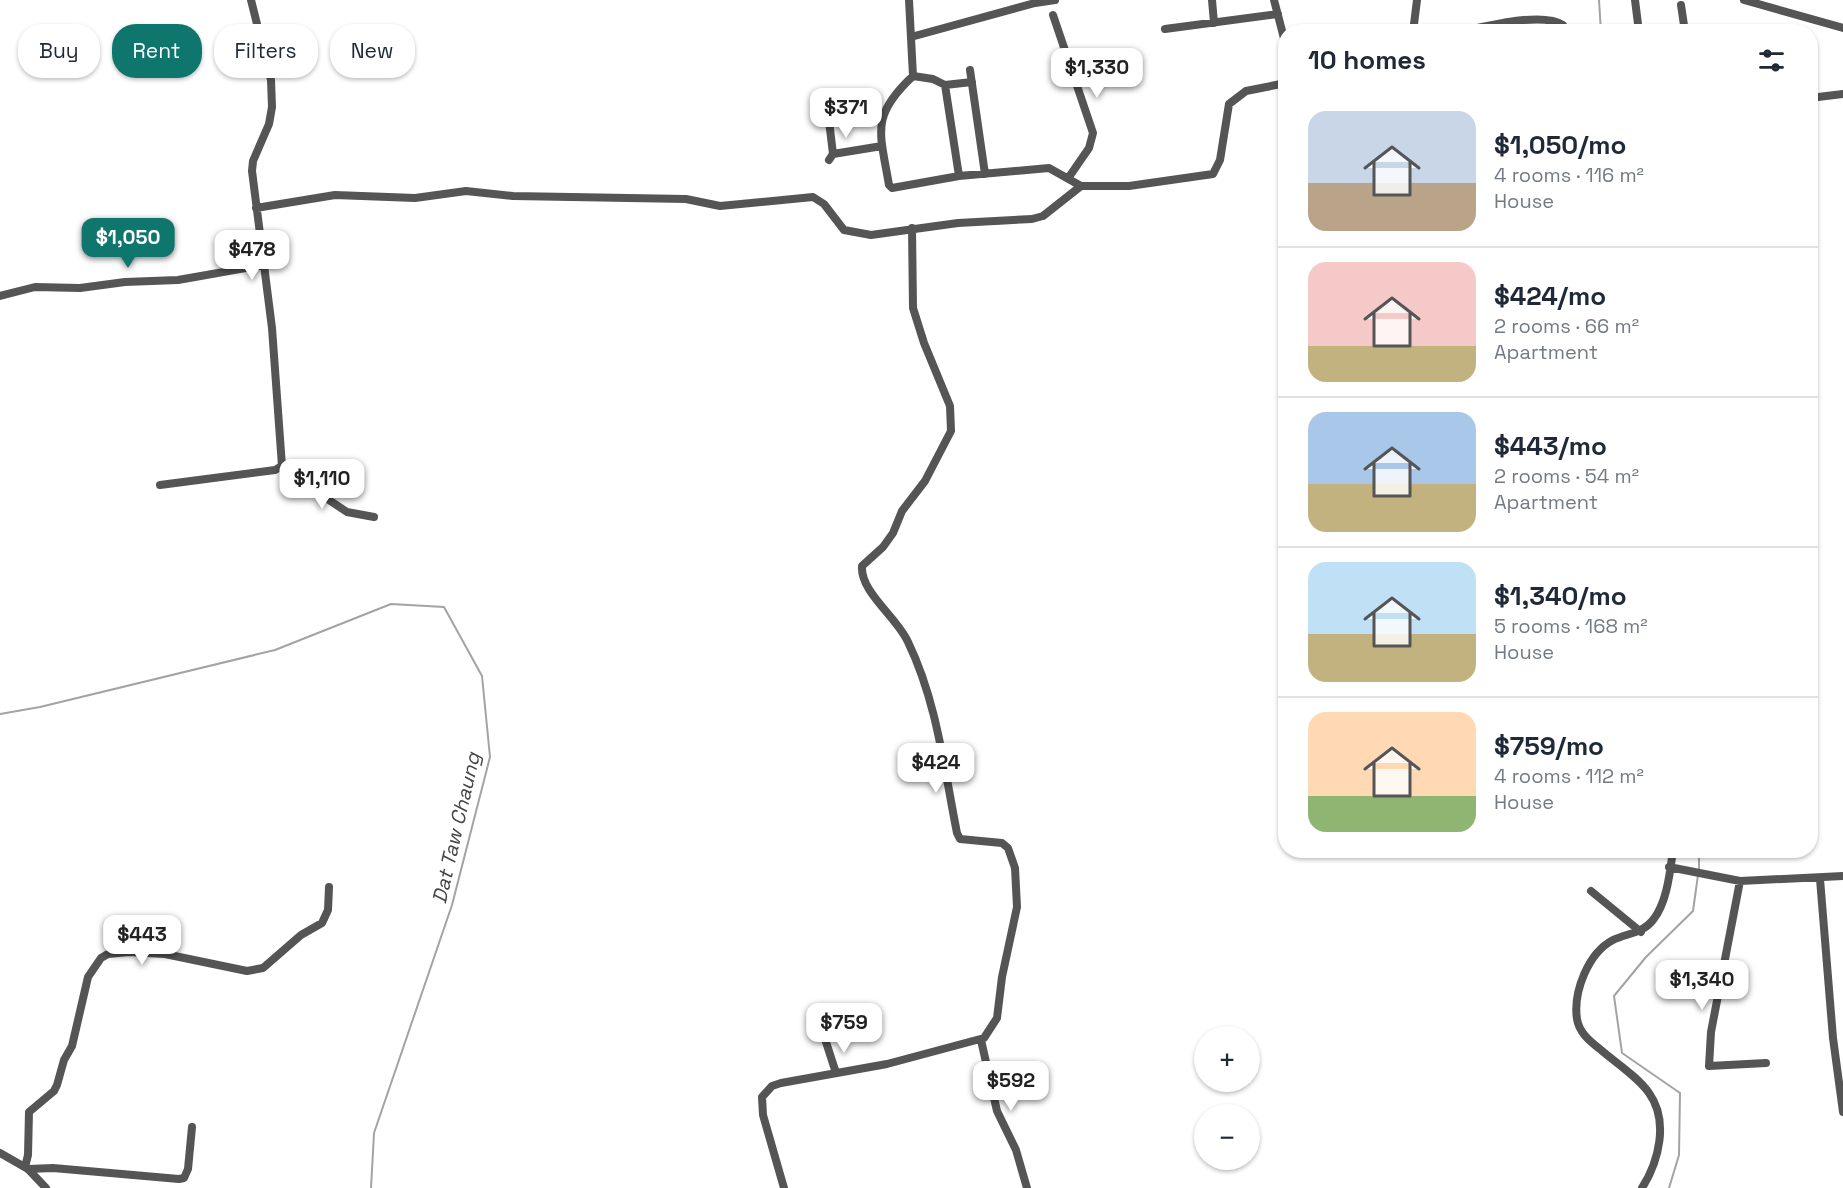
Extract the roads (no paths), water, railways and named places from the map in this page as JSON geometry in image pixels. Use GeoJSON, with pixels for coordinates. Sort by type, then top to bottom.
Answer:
{"type":"FeatureCollection","features":[{"type":"Feature","properties":{"kind":"street"},"geometry":{"type":"LineString","coordinates":[[251,0],[271,80],[272,95],[269,124],[253,161],[256,208],[272,328],[281,468]]}},
{"type":"Feature","properties":{"kind":"street"},"geometry":{"type":"LineString","coordinates":[[909,0],[913,76]]}},
{"type":"Feature","properties":{"kind":"street"},"geometry":{"type":"LineString","coordinates":[[911,37],[1035,3],[1055,0]]}},
{"type":"Feature","properties":{"kind":"street"},"geometry":{"type":"LineString","coordinates":[[1212,0],[1214,22]]}},
{"type":"Feature","properties":{"kind":"street"},"geometry":{"type":"LineString","coordinates":[[1275,0],[1280,24]]}},
{"type":"Feature","properties":{"kind":"street"},"geometry":{"type":"LineString","coordinates":[[1414,24],[1418,0]]}},
{"type":"Feature","properties":{"kind":"street"},"geometry":{"type":"LineString","coordinates":[[1635,0],[1638,24]]}},
{"type":"Feature","properties":{"kind":"street"},"geometry":{"type":"LineString","coordinates":[[1744,0],[1843,28]]}},
{"type":"Feature","properties":{"kind":"street"},"geometry":{"type":"LineString","coordinates":[[1681,5],[1684,24]]}},
{"type":"Feature","properties":{"kind":"street"},"geometry":{"type":"LineString","coordinates":[[1165,29],[1278,14]]}},
{"type":"Feature","properties":{"kind":"street"},"geometry":{"type":"LineString","coordinates":[[1053,15],[1093,133],[1089,148],[1069,177]]}},
{"type":"Feature","properties":{"kind":"street"},"geometry":{"type":"LineString","coordinates":[[1500,24],[1545,20],[1559,24]]}},
{"type":"Feature","properties":{"kind":"street"},"geometry":{"type":"LineString","coordinates":[[970,70],[985,174]]}},
{"type":"Feature","properties":{"kind":"street"},"geometry":{"type":"LineString","coordinates":[[972,82],[945,85],[933,78],[913,76],[897,91],[884,110],[880,124],[889,185],[892,188],[959,176],[1049,168],[1069,177],[1081,186],[1129,186],[1213,174],[1220,160],[1229,104],[1246,91],[1278,85]]}},
{"type":"Feature","properties":{"kind":"street"},"geometry":{"type":"LineString","coordinates":[[945,85],[959,176]]}},
{"type":"Feature","properties":{"kind":"street"},"geometry":{"type":"LineString","coordinates":[[1818,97],[1843,94]]}},
{"type":"Feature","properties":{"kind":"street"},"geometry":{"type":"LineString","coordinates":[[826,96],[831,157],[882,146]]}},
{"type":"Feature","properties":{"kind":"street"},"geometry":{"type":"LineString","coordinates":[[256,208],[335,195],[414,198],[466,191],[513,196],[686,199],[720,206],[813,198],[824,204],[837,222],[850,233],[870,235],[912,228],[1032,219],[1043,216],[1081,186]]}},
{"type":"Feature","properties":{"kind":"street"},"geometry":{"type":"LineString","coordinates":[[784,1188],[763,1115],[762,1097],[772,1086],[781,1083],[901,1061],[981,1040],[994,1027],[997,1018],[1002,977],[1015,925],[1017,907],[1012,857],[1002,843],[960,839],[940,740],[923,677],[899,625],[864,584],[861,576],[862,566],[883,547],[893,533],[902,511],[925,481],[951,431],[950,406],[924,343],[913,308],[912,228]]}},
{"type":"Feature","properties":{"kind":"street"},"geometry":{"type":"LineString","coordinates":[[0,296],[35,287],[80,288],[125,282],[178,280],[263,266]]}},
{"type":"Feature","properties":{"kind":"street"},"geometry":{"type":"LineString","coordinates":[[160,485],[281,468],[347,512],[374,517]]}},
{"type":"Feature","properties":{"kind":"street"},"geometry":{"type":"LineString","coordinates":[[1642,1188],[1658,1151],[1661,1130],[1657,1109],[1649,1092],[1585,1037],[1577,1022],[1575,1003],[1581,981],[1601,946],[1641,932],[1653,920],[1662,901],[1671,858]]}},
{"type":"Feature","properties":{"kind":"street"},"geometry":{"type":"LineString","coordinates":[[1669,867],[1740,881],[1820,879],[1843,876]]}},
{"type":"Feature","properties":{"kind":"street"},"geometry":{"type":"LineString","coordinates":[[1820,879],[1833,1038],[1843,1112]]}},
{"type":"Feature","properties":{"kind":"street"},"geometry":{"type":"LineString","coordinates":[[1740,881],[1711,1032],[1709,1066],[1766,1063]]}},
{"type":"Feature","properties":{"kind":"street"},"geometry":{"type":"LineString","coordinates":[[26,1168],[29,1112],[54,1091],[64,1060],[72,1046],[88,977],[101,958],[108,954],[129,952],[165,954],[247,971],[263,968],[301,935],[322,923],[328,910],[329,887]]}},
{"type":"Feature","properties":{"kind":"street"},"geometry":{"type":"LineString","coordinates":[[1591,891],[1641,932]]}},
{"type":"Feature","properties":{"kind":"street"},"geometry":{"type":"LineString","coordinates":[[981,1040],[996,1111],[1016,1150],[1027,1188]]}},
{"type":"Feature","properties":{"kind":"street"},"geometry":{"type":"LineString","coordinates":[[826,1042],[836,1073]]}},
{"type":"Feature","properties":{"kind":"street"},"geometry":{"type":"LineString","coordinates":[[26,1168],[184,1178],[188,1169],[192,1127]]}},
{"type":"Feature","properties":{"kind":"street"},"geometry":{"type":"LineString","coordinates":[[0,1153],[26,1168],[46,1188]]}},
{"type":"Feature","properties":{"kind":"waterway"},"geometry":{"type":"LineString","coordinates":[[1599,0],[1600,24]]}},
{"type":"Feature","properties":{"kind":"waterway","name":"Dat Taw Chaung"},"geometry":{"type":"LineString","coordinates":[[0,714],[40,707],[275,650],[391,604],[444,607],[482,676],[490,757],[452,905],[374,1133],[371,1188]]}},
{"type":"Feature","properties":{"kind":"waterway"},"geometry":{"type":"LineString","coordinates":[[1699,858],[1699,869]]}},
{"type":"Feature","properties":{"kind":"waterway"},"geometry":{"type":"LineString","coordinates":[[1669,1188],[1679,1155],[1680,1093],[1622,1053],[1614,996],[1646,957],[1693,911],[1698,875]]}}]}
